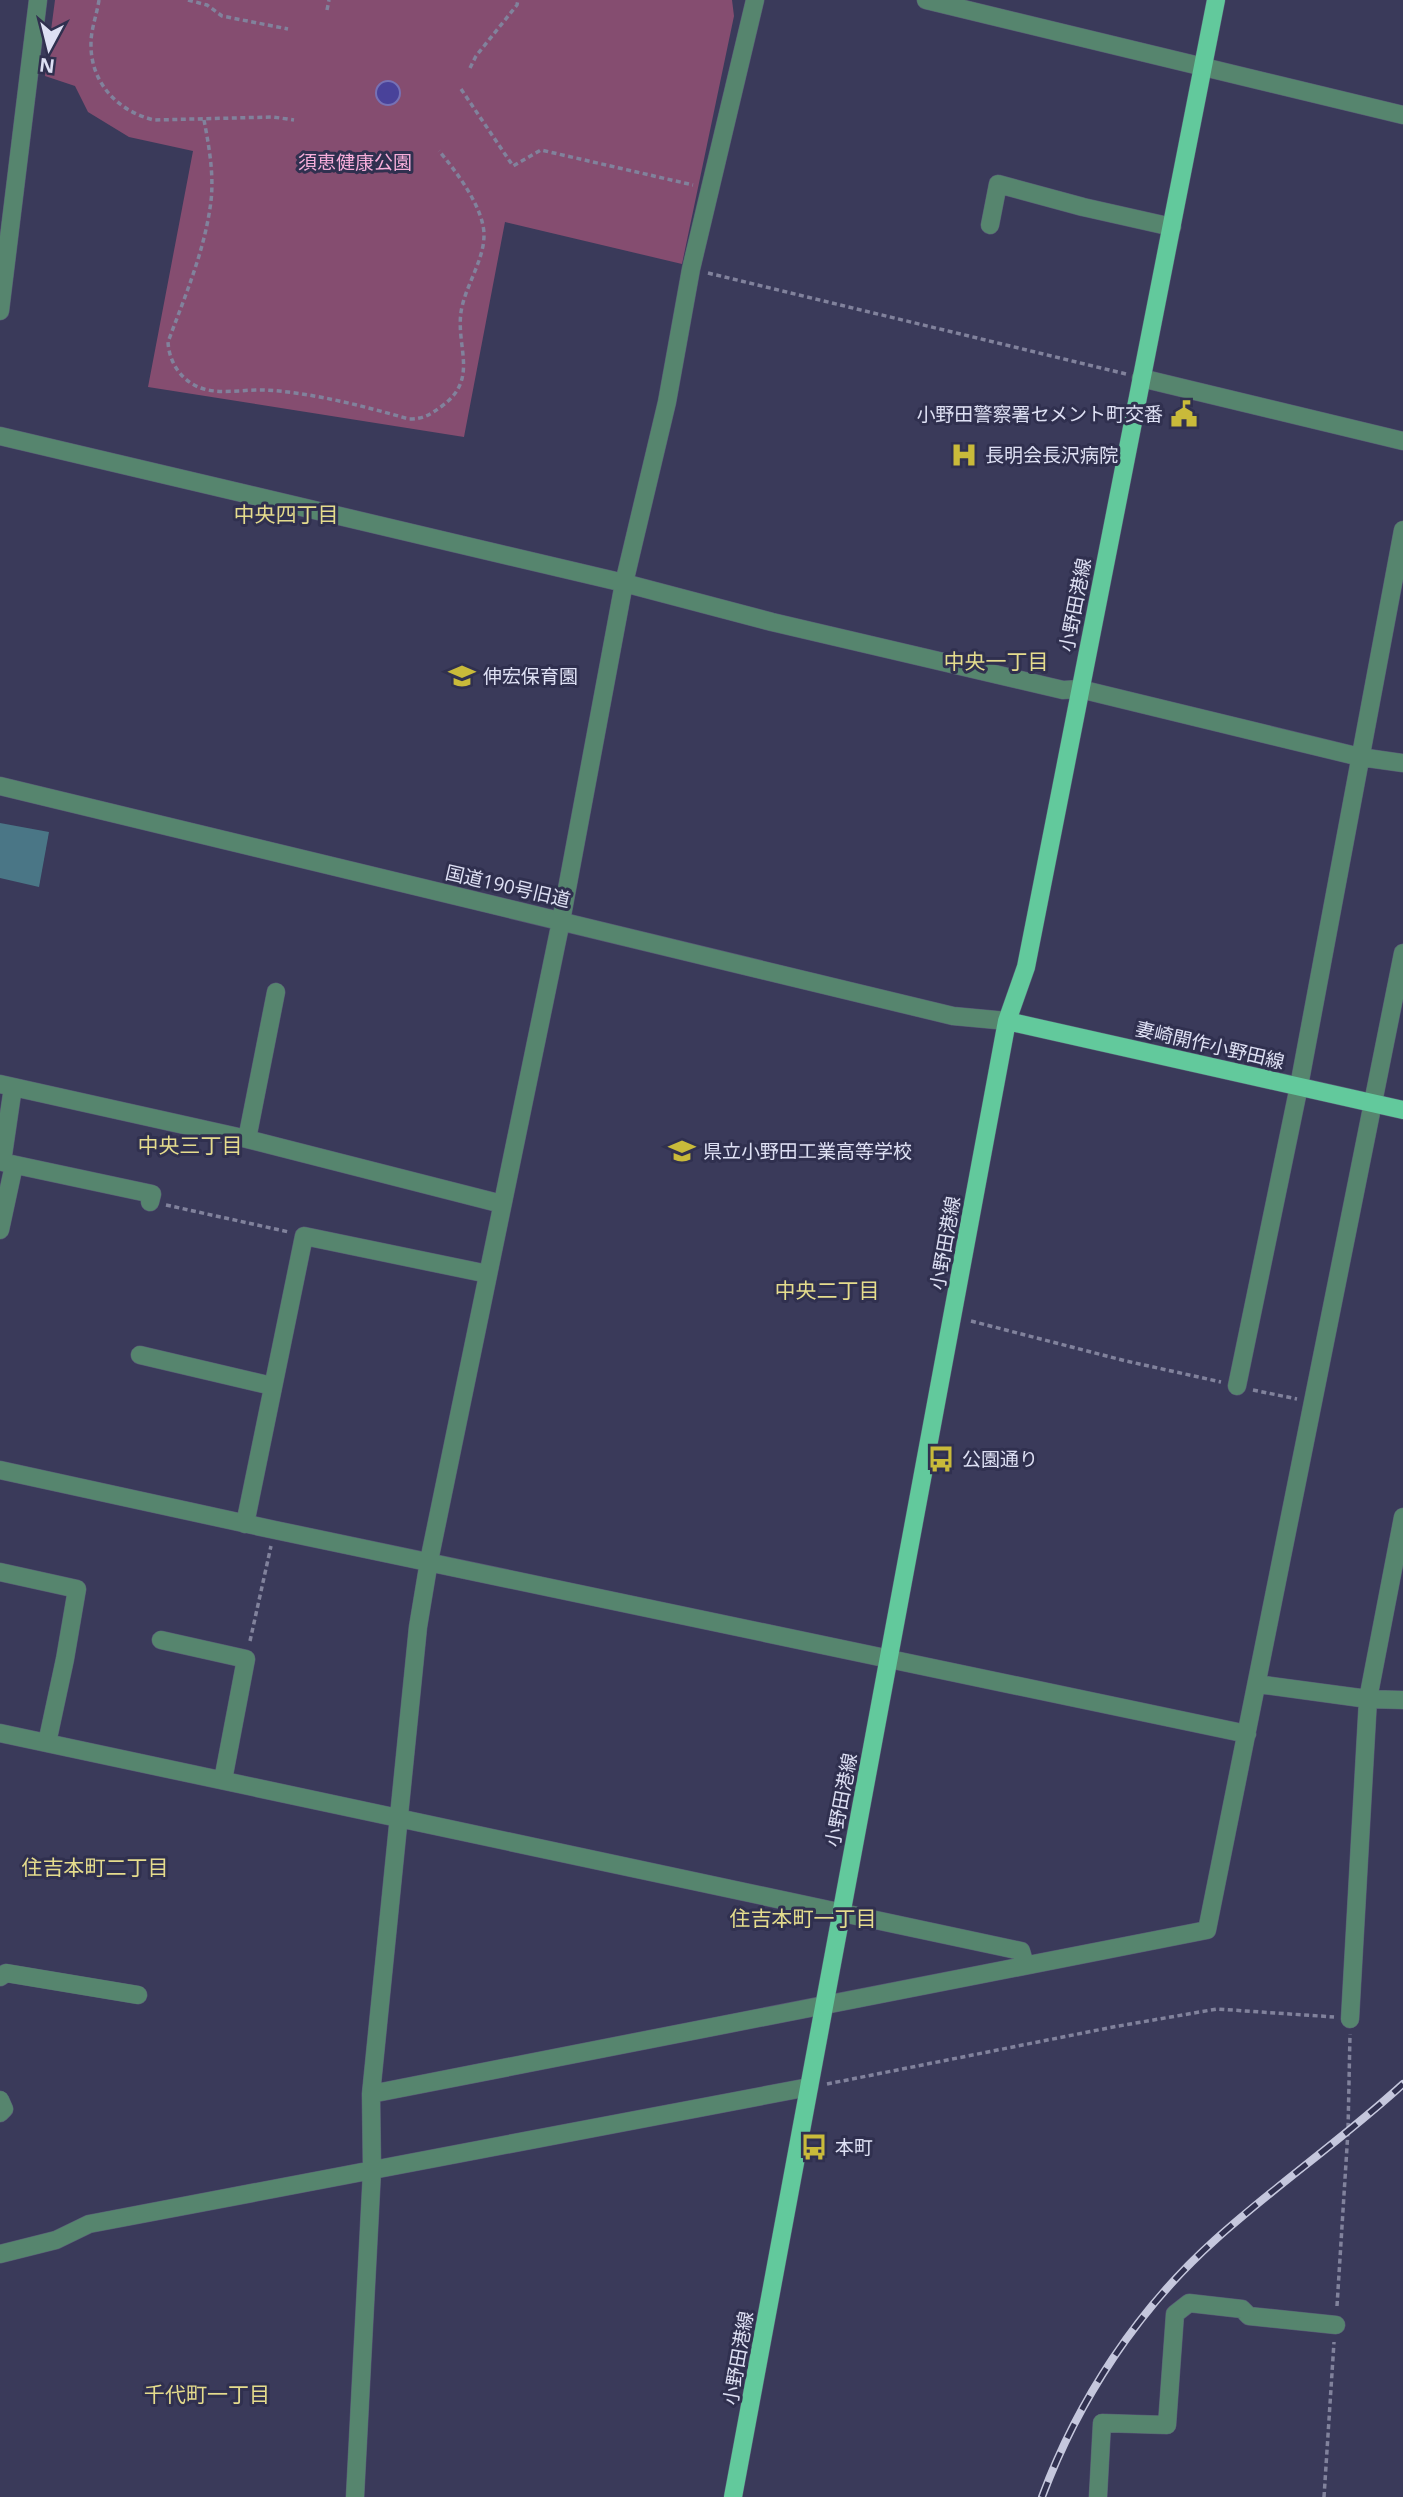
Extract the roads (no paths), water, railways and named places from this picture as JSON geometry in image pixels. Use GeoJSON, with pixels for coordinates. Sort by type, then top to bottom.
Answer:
{"type":"FeatureCollection","features":[{"type":"Feature","properties":{"kind":"main road","name":"小野田港線"},"geometry":{"type":"LineString","coordinates":[[733,2497],[1007,1021],[1026,967],[1216,0]]}},
{"type":"Feature","properties":{"kind":"main road","name":"妻崎開作小野田線"},"geometry":{"type":"LineString","coordinates":[[1007,1021],[1403,1110]]}},
{"type":"Feature","properties":{"kind":"street"},"geometry":{"type":"LineString","coordinates":[[0,312],[38,0]]}},
{"type":"Feature","properties":{"kind":"street"},"geometry":{"type":"LineString","coordinates":[[355,2497],[372,2171],[371,2094],[418,1627],[429,1562],[561,920],[624,583],[667,402],[691,269],[712,190],[755,0]]}},
{"type":"Feature","properties":{"kind":"street"},"geometry":{"type":"LineString","coordinates":[[926,0],[1403,115]]}},
{"type":"Feature","properties":{"kind":"street"},"geometry":{"type":"LineString","coordinates":[[990,225],[998,184],[1172,227]]}},
{"type":"Feature","properties":{"kind":"street"},"geometry":{"type":"LineString","coordinates":[[1142,378],[1403,441]]}},
{"type":"Feature","properties":{"kind":"street"},"geometry":{"type":"LineString","coordinates":[[0,436],[624,583],[772,622],[1063,691],[1080,689],[1360,757],[1403,763]]}},
{"type":"Feature","properties":{"kind":"street"},"geometry":{"type":"LineString","coordinates":[[1237,1386],[1299,1086],[1403,530]]}},
{"type":"Feature","properties":{"kind":"street","name":"国道190号旧道"},"geometry":{"type":"LineString","coordinates":[[0,786],[953,1016],[1007,1021]]}},
{"type":"Feature","properties":{"kind":"street"},"geometry":{"type":"LineString","coordinates":[[371,2094],[1207,1930],[1403,953]]}},
{"type":"Feature","properties":{"kind":"street"},"geometry":{"type":"LineString","coordinates":[[247,1139],[276,992]]}},
{"type":"Feature","properties":{"kind":"street"},"geometry":{"type":"LineString","coordinates":[[150,1202],[152,1194],[2,1162],[7,1086],[247,1139],[502,1204]]}},
{"type":"Feature","properties":{"kind":"street"},"geometry":{"type":"LineString","coordinates":[[0,1230],[14,1165]]}},
{"type":"Feature","properties":{"kind":"street"},"geometry":{"type":"LineString","coordinates":[[245,1524],[304,1236],[488,1275]]}},
{"type":"Feature","properties":{"kind":"street"},"geometry":{"type":"LineString","coordinates":[[141,1355],[272,1386]]}},
{"type":"Feature","properties":{"kind":"street"},"geometry":{"type":"LineString","coordinates":[[0,1470],[1247,1734]]}},
{"type":"Feature","properties":{"kind":"street"},"geometry":{"type":"LineString","coordinates":[[1350,2018],[1368,1699],[1403,1517]]}},
{"type":"Feature","properties":{"kind":"street"},"geometry":{"type":"LineString","coordinates":[[0,1572],[77,1589],[47,1743]]}},
{"type":"Feature","properties":{"kind":"street"},"geometry":{"type":"LineString","coordinates":[[161,1640],[246,1659],[223,1780]]}},
{"type":"Feature","properties":{"kind":"street"},"geometry":{"type":"LineString","coordinates":[[1256,1684],[1368,1699],[1403,1700]]}},
{"type":"Feature","properties":{"kind":"street"},"geometry":{"type":"LineString","coordinates":[[0,1733],[1021,1951],[1024,1965]]}},
{"type":"Feature","properties":{"kind":"street"},"geometry":{"type":"LineString","coordinates":[[0,1977],[6,1973],[138,1995]]}},
{"type":"Feature","properties":{"kind":"street"},"geometry":{"type":"LineString","coordinates":[[0,2254],[56,2240],[89,2224],[809,2087]]}},
{"type":"Feature","properties":{"kind":"street"},"geometry":{"type":"LineString","coordinates":[[0,2100],[4,2109],[0,2113]]}},
{"type":"Feature","properties":{"kind":"street"},"geometry":{"type":"LineString","coordinates":[[1098,2497],[1102,2423],[1167,2425],[1175,2314],[1189,2302],[1242,2309],[1249,2316],[1336,2325]]}},
{"type":"Feature","properties":{"kind":"railway"},"geometry":{"type":"LineString","coordinates":[[1042,2497],[1073,2426],[1092,2391],[1136,2326],[1161,2296],[1215,2240],[1403,2084]]}},
{"type":"Feature","properties":{"kind":"place","name":"小野田警察署セメント町交番"},"geometry":{"type":"Point","coordinates":[1184,414]}},
{"type":"Feature","properties":{"kind":"place","name":"長明会長沢病院"},"geometry":{"type":"Point","coordinates":[964,455]}},
{"type":"Feature","properties":{"kind":"place","name":"伸宏保育園"},"geometry":{"type":"Point","coordinates":[462,676]}},
{"type":"Feature","properties":{"kind":"place","name":"県立小野田工業高等学校"},"geometry":{"type":"Point","coordinates":[682,1151]}},
{"type":"Feature","properties":{"kind":"place","name":"公園通り"},"geometry":{"type":"Point","coordinates":[941,1459]}},
{"type":"Feature","properties":{"kind":"place","name":"本町"},"geometry":{"type":"Point","coordinates":[814,2147]}},
{"type":"Feature","properties":{"kind":"district","name":"中央四丁目"},"geometry":{"type":"Point","coordinates":[286,515]}},
{"type":"Feature","properties":{"kind":"district","name":"中央一丁目"},"geometry":{"type":"Point","coordinates":[996,662]}},
{"type":"Feature","properties":{"kind":"district","name":"中央三丁目"},"geometry":{"type":"Point","coordinates":[190,1146]}},
{"type":"Feature","properties":{"kind":"district","name":"中央二丁目"},"geometry":{"type":"Point","coordinates":[827,1291]}},
{"type":"Feature","properties":{"kind":"district","name":"住吉本町二丁目"},"geometry":{"type":"Point","coordinates":[95,1868]}},
{"type":"Feature","properties":{"kind":"district","name":"住吉本町一丁目"},"geometry":{"type":"Point","coordinates":[803,1919]}},
{"type":"Feature","properties":{"kind":"district","name":"千代町一丁目"},"geometry":{"type":"Point","coordinates":[207,2395]}},
{"type":"Feature","properties":{"kind":"park label","name":"須恵健康公園"},"geometry":{"type":"Point","coordinates":[355,162]}}]}
